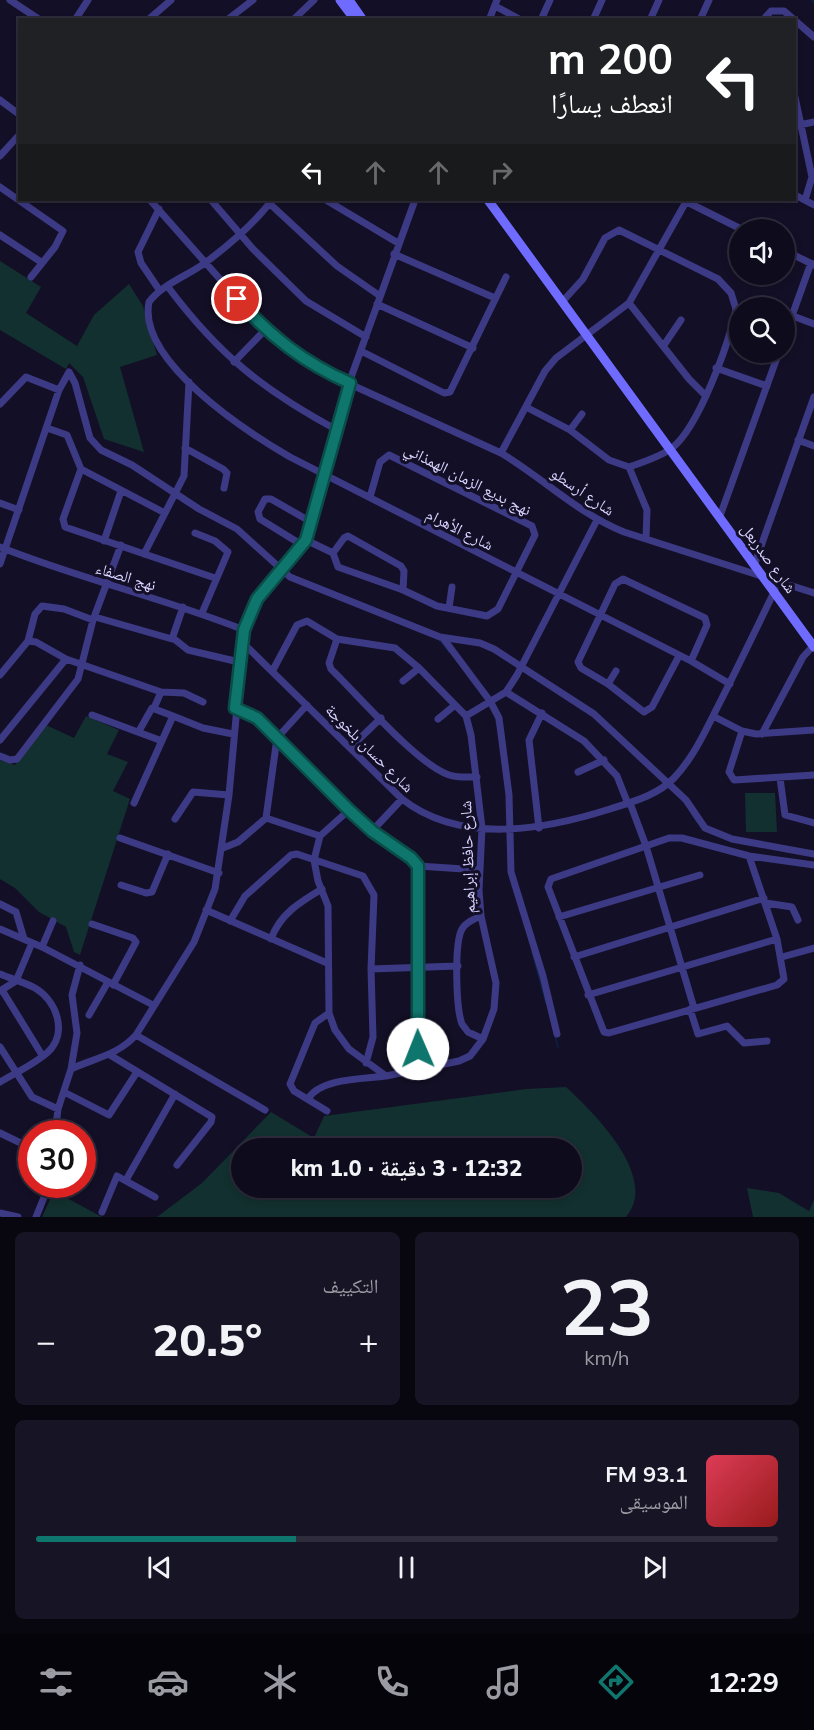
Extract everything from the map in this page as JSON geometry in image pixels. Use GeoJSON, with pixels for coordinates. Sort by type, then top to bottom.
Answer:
{"type":"FeatureCollection","features":[{"type":"Feature","properties":{"kind":"street"},"geometry":{"type":"LineString","coordinates":[[10,0],[37,18]]}},
{"type":"Feature","properties":{"kind":"street"},"geometry":{"type":"LineString","coordinates":[[76,18],[88,0]]}},
{"type":"Feature","properties":{"kind":"street"},"geometry":{"type":"LineString","coordinates":[[149,18],[171,0]]}},
{"type":"Feature","properties":{"kind":"street"},"geometry":{"type":"LineString","coordinates":[[233,18],[253,0]]}},
{"type":"Feature","properties":{"kind":"street"},"geometry":{"type":"LineString","coordinates":[[302,16],[314,0]]}},
{"type":"Feature","properties":{"kind":"street"},"geometry":{"type":"LineString","coordinates":[[340,0],[354,18]]}},
{"type":"Feature","properties":{"kind":"street"},"geometry":{"type":"LineString","coordinates":[[349,0],[362,18]]}},
{"type":"Feature","properties":{"kind":"street"},"geometry":{"type":"LineString","coordinates":[[542,18],[550,0]]}},
{"type":"Feature","properties":{"kind":"street"},"geometry":{"type":"LineString","coordinates":[[594,18],[602,0]]}},
{"type":"Feature","properties":{"kind":"street"},"geometry":{"type":"LineString","coordinates":[[651,18],[659,0]]}},
{"type":"Feature","properties":{"kind":"street"},"geometry":{"type":"LineString","coordinates":[[701,18],[709,0]]}},
{"type":"Feature","properties":{"kind":"street"},"geometry":{"type":"LineString","coordinates":[[490,18],[496,3],[518,18]]}},
{"type":"Feature","properties":{"kind":"street"},"geometry":{"type":"LineString","coordinates":[[765,18],[771,11],[784,11],[793,18]]}},
{"type":"Feature","properties":{"kind":"street"},"geometry":{"type":"LineString","coordinates":[[796,21],[813,34]]}},
{"type":"Feature","properties":{"kind":"street"},"geometry":{"type":"LineString","coordinates":[[0,100],[18,114]]}},
{"type":"Feature","properties":{"kind":"street"},"geometry":{"type":"LineString","coordinates":[[796,107],[798,125],[812,177],[805,201]]}},
{"type":"Feature","properties":{"kind":"street"},"geometry":{"type":"LineString","coordinates":[[798,125],[814,122]]}},
{"type":"Feature","properties":{"kind":"street"},"geometry":{"type":"LineString","coordinates":[[0,156],[18,136]]}},
{"type":"Feature","properties":{"kind":"street"},"geometry":{"type":"LineString","coordinates":[[0,187],[18,200]]}},
{"type":"Feature","properties":{"kind":"street"},"geometry":{"type":"LineString","coordinates":[[796,196],[814,205]]}},
{"type":"Feature","properties":{"kind":"street"},"geometry":{"type":"LineString","coordinates":[[20,201],[63,231],[55,247],[31,277]]}},
{"type":"Feature","properties":{"kind":"street","name":"شارع أرسطو"},"geometry":{"type":"LineString","coordinates":[[151,201],[265,330],[301,358],[501,453],[525,467],[597,520],[814,593]]}},
{"type":"Feature","properties":{"kind":"street"},"geometry":{"type":"LineString","coordinates":[[212,201],[240,234],[306,301],[366,336]]}},
{"type":"Feature","properties":{"kind":"street"},"geometry":{"type":"LineString","coordinates":[[159,209],[138,252],[141,263],[160,291],[205,263],[240,234],[271,201],[337,266],[378,300],[473,348]]}},
{"type":"Feature","properties":{"kind":"street"},"geometry":{"type":"LineString","coordinates":[[328,201],[398,243]]}},
{"type":"Feature","properties":{"kind":"street"},"geometry":{"type":"LineString","coordinates":[[71,1069],[126,1047],[136,1035],[194,942],[219,873],[229,795],[239,662],[244,630],[257,599],[304,543],[350,383],[415,201]]}},
{"type":"Feature","properties":{"kind":"street"},"geometry":{"type":"LineString","coordinates":[[489,201],[565,299]]}},
{"type":"Feature","properties":{"kind":"street"},"geometry":{"type":"LineString","coordinates":[[496,201],[565,299]]}},
{"type":"Feature","properties":{"kind":"street"},"geometry":{"type":"LineString","coordinates":[[501,453],[550,364],[629,303],[660,250],[684,201]]}},
{"type":"Feature","properties":{"kind":"street"},"geometry":{"type":"LineString","coordinates":[[687,201],[729,223]]}},
{"type":"Feature","properties":{"kind":"street"},"geometry":{"type":"LineString","coordinates":[[565,299],[583,279],[601,243],[619,230],[718,279],[731,293],[735,302],[734,315],[699,415],[672,448],[629,467]]}},
{"type":"Feature","properties":{"kind":"street"},"geometry":{"type":"LineString","coordinates":[[0,235],[41,262]]}},
{"type":"Feature","properties":{"kind":"street"},"geometry":{"type":"LineString","coordinates":[[394,254],[495,298]]}},
{"type":"Feature","properties":{"kind":"street"},"geometry":{"type":"LineString","coordinates":[[795,255],[813,264],[795,311]]}},
{"type":"Feature","properties":{"kind":"street"},"geometry":{"type":"LineString","coordinates":[[361,351],[444,393],[454,388],[506,277]]}},
{"type":"Feature","properties":{"kind":"street"},"geometry":{"type":"LineString","coordinates":[[168,287],[213,341],[234,362],[278,396],[337,430]]}},
{"type":"Feature","properties":{"kind":"street","name":"شارع الأهرام"},"geometry":{"type":"LineString","coordinates":[[160,291],[148,306],[151,325],[162,352],[189,382],[247,432],[516,573],[691,661],[730,684]]}},
{"type":"Feature","properties":{"kind":"street","name":"شارع صدربعل"},"geometry":{"type":"LineString","coordinates":[[565,299],[814,645]]}},
{"type":"Feature","properties":{"kind":"street"},"geometry":{"type":"LineString","coordinates":[[629,303],[689,380],[706,396]]}},
{"type":"Feature","properties":{"kind":"street"},"geometry":{"type":"LineString","coordinates":[[795,317],[814,324]]}},
{"type":"Feature","properties":{"kind":"street"},"geometry":{"type":"LineString","coordinates":[[664,345],[681,320]]}},
{"type":"Feature","properties":{"kind":"street"},"geometry":{"type":"LineString","coordinates":[[234,362],[265,330]]}},
{"type":"Feature","properties":{"kind":"street"},"geometry":{"type":"LineString","coordinates":[[721,514],[775,363]]}},
{"type":"Feature","properties":{"kind":"street"},"geometry":{"type":"LineString","coordinates":[[716,368],[767,386]]}},
{"type":"Feature","properties":{"kind":"street"},"geometry":{"type":"LineString","coordinates":[[0,564],[2,548],[19,510],[59,390],[67,373],[70,372],[92,442],[246,535],[280,571],[305,584],[443,638],[483,644],[522,665],[594,714],[669,783],[686,800],[701,824],[716,834],[814,854]]}},
{"type":"Feature","properties":{"kind":"street"},"geometry":{"type":"LineString","coordinates":[[0,404],[26,377],[59,390]]}},
{"type":"Feature","properties":{"kind":"street"},"geometry":{"type":"LineString","coordinates":[[144,554],[184,476],[189,382]]}},
{"type":"Feature","properties":{"kind":"street"},"geometry":{"type":"LineString","coordinates":[[755,561],[814,397]]}},
{"type":"Feature","properties":{"kind":"street"},"geometry":{"type":"LineString","coordinates":[[526,407],[570,430],[600,454],[629,467],[647,510],[645,538]]}},
{"type":"Feature","properties":{"kind":"street"},"geometry":{"type":"LineString","coordinates":[[570,430],[582,414]]}},
{"type":"Feature","properties":{"kind":"street"},"geometry":{"type":"LineString","coordinates":[[47,428],[67,435],[81,468],[164,512]]}},
{"type":"Feature","properties":{"kind":"street"},"geometry":{"type":"LineString","coordinates":[[798,440],[814,446]]}},
{"type":"Feature","properties":{"kind":"street"},"geometry":{"type":"LineString","coordinates":[[185,448],[227,473],[224,488]]}},
{"type":"Feature","properties":{"kind":"street","name":"نهج بديع الزمان الهمذاني"},"geometry":{"type":"LineString","coordinates":[[370,497],[380,462],[389,455],[532,526],[535,535],[516,573]]}},
{"type":"Feature","properties":{"kind":"street"},"geometry":{"type":"LineString","coordinates":[[81,468],[62,522],[71,531],[121,545],[215,578]]}},
{"type":"Feature","properties":{"kind":"street"},"geometry":{"type":"LineString","coordinates":[[104,540],[122,491]]}},
{"type":"Feature","properties":{"kind":"street"},"geometry":{"type":"LineString","coordinates":[[311,522],[269,498],[263,502],[258,512],[260,519],[304,543],[333,553]]}},
{"type":"Feature","properties":{"kind":"street"},"geometry":{"type":"LineString","coordinates":[[0,503],[19,510]]}},
{"type":"Feature","properties":{"kind":"street"},"geometry":{"type":"LineString","coordinates":[[273,670],[300,622],[307,621],[337,639],[395,648],[419,668],[466,716],[506,692],[597,520]]}},
{"type":"Feature","properties":{"kind":"street"},"geometry":{"type":"LineString","coordinates":[[195,533],[215,540],[226,549],[228,555],[215,578],[202,613]]}},
{"type":"Feature","properties":{"kind":"street"},"geometry":{"type":"LineString","coordinates":[[333,553],[348,536],[401,566],[404,571],[403,590]]}},
{"type":"Feature","properties":{"kind":"street"},"geometry":{"type":"LineString","coordinates":[[0,756],[10,760],[19,757],[74,686],[94,619],[121,545]]}},
{"type":"Feature","properties":{"kind":"street","name":"نهج الصفاء"},"geometry":{"type":"LineString","coordinates":[[2,548],[61,571],[202,613],[244,630]]}},
{"type":"Feature","properties":{"kind":"street"},"geometry":{"type":"LineString","coordinates":[[333,553],[338,567],[403,590],[437,606],[491,615],[498,609],[516,573]]}},
{"type":"Feature","properties":{"kind":"street"},"geometry":{"type":"LineString","coordinates":[[679,656],[652,707],[646,711],[637,709],[608,684],[581,668],[578,662],[598,615],[615,584],[623,579],[705,618],[707,625],[691,661]]}},
{"type":"Feature","properties":{"kind":"street"},"geometry":{"type":"LineString","coordinates":[[449,608],[452,587]]}},
{"type":"Feature","properties":{"kind":"street","name":"شارع حسان بلخوجة"},"geometry":{"type":"LineString","coordinates":[[241,641],[418,812],[435,820],[482,828],[539,828],[565,823],[629,803],[669,783],[687,762],[713,716],[775,590]]}},
{"type":"Feature","properties":{"kind":"street"},"geometry":{"type":"LineString","coordinates":[[2,670],[28,641],[35,614],[42,606],[64,609],[94,619],[172,638],[188,650],[239,662]]}},
{"type":"Feature","properties":{"kind":"street"},"geometry":{"type":"LineString","coordinates":[[172,638],[183,607]]}},
{"type":"Feature","properties":{"kind":"street"},"geometry":{"type":"LineString","coordinates":[[443,638],[490,701],[502,732],[510,828],[511,872],[543,976],[557,1034]]}},
{"type":"Feature","properties":{"kind":"street"},"geometry":{"type":"LineString","coordinates":[[337,639],[330,666],[381,718],[432,767],[456,777],[477,777]]}},
{"type":"Feature","properties":{"kind":"street"},"geometry":{"type":"LineString","coordinates":[[28,641],[36,642],[66,659],[161,692],[184,693],[203,702]]}},
{"type":"Feature","properties":{"kind":"street"},"geometry":{"type":"LineString","coordinates":[[762,734],[803,657],[814,645]]}},
{"type":"Feature","properties":{"kind":"street"},"geometry":{"type":"LineString","coordinates":[[0,740],[66,659]]}},
{"type":"Feature","properties":{"kind":"street"},"geometry":{"type":"LineString","coordinates":[[403,681],[419,668]]}},
{"type":"Feature","properties":{"kind":"street"},"geometry":{"type":"LineString","coordinates":[[608,684],[616,671]]}},
{"type":"Feature","properties":{"kind":"street"},"geometry":{"type":"LineString","coordinates":[[140,731],[161,692]]}},
{"type":"Feature","properties":{"kind":"street"},"geometry":{"type":"LineString","coordinates":[[506,692],[584,741],[617,776],[646,846],[682,968],[698,1034],[727,1026],[744,1042],[767,1041]]}},
{"type":"Feature","properties":{"kind":"street"},"geometry":{"type":"LineString","coordinates":[[223,848],[238,842],[267,818],[277,738],[307,705]]}},
{"type":"Feature","properties":{"kind":"street"},"geometry":{"type":"LineString","coordinates":[[438,719],[455,705]]}},
{"type":"Feature","properties":{"kind":"street"},"geometry":{"type":"LineString","coordinates":[[154,708],[203,728],[233,734]]}},
{"type":"Feature","properties":{"kind":"street"},"geometry":{"type":"LineString","coordinates":[[235,708],[252,714],[349,810],[372,831],[407,854],[418,866],[419,1070]]}},
{"type":"Feature","properties":{"kind":"street"},"geometry":{"type":"LineString","coordinates":[[539,828],[529,740],[542,713]]}},
{"type":"Feature","properties":{"kind":"street"},"geometry":{"type":"LineString","coordinates":[[92,715],[162,741]]}},
{"type":"Feature","properties":{"kind":"street"},"geometry":{"type":"LineString","coordinates":[[134,802],[173,716]]}},
{"type":"Feature","properties":{"kind":"street","name":"شارع حافظ إبراهيم"},"geometry":{"type":"LineString","coordinates":[[308,1099],[317,1089],[331,1084],[386,1076],[459,1061],[470,1056],[483,1039],[494,1009],[496,992],[481,916],[479,870],[482,828],[477,777],[466,716]]}},
{"type":"Feature","properties":{"kind":"street"},"geometry":{"type":"LineString","coordinates":[[713,716],[742,731],[762,734],[814,730]]}},
{"type":"Feature","properties":{"kind":"street"},"geometry":{"type":"LineString","coordinates":[[351,747],[381,718]]}},
{"type":"Feature","properties":{"kind":"street"},"geometry":{"type":"LineString","coordinates":[[742,731],[729,772],[731,778],[738,781],[814,775]]}},
{"type":"Feature","properties":{"kind":"street"},"geometry":{"type":"LineString","coordinates":[[578,772],[604,760]]}},
{"type":"Feature","properties":{"kind":"street"},"geometry":{"type":"LineString","coordinates":[[780,778],[783,812],[786,818],[814,823]]}},
{"type":"Feature","properties":{"kind":"street"},"geometry":{"type":"LineString","coordinates":[[175,819],[193,792],[229,795]]}},
{"type":"Feature","properties":{"kind":"street"},"geometry":{"type":"LineString","coordinates":[[372,831],[402,799]]}},
{"type":"Feature","properties":{"kind":"street"},"geometry":{"type":"LineString","coordinates":[[349,810],[320,836],[314,860],[329,913],[327,963],[329,1013],[342,1039],[366,1063],[386,1076]]}},
{"type":"Feature","properties":{"kind":"street"},"geometry":{"type":"LineString","coordinates":[[267,818],[320,836]]}},
{"type":"Feature","properties":{"kind":"street"},"geometry":{"type":"LineString","coordinates":[[120,838],[219,873]]}},
{"type":"Feature","properties":{"kind":"street"},"geometry":{"type":"LineString","coordinates":[[749,856],[782,957],[785,975],[780,983],[606,1033],[600,1027],[548,887],[551,879],[669,838],[682,838],[749,856],[814,865]]}},
{"type":"Feature","properties":{"kind":"street"},"geometry":{"type":"LineString","coordinates":[[122,885],[146,893],[152,892],[168,854]]}},
{"type":"Feature","properties":{"kind":"street"},"geometry":{"type":"LineString","coordinates":[[230,921],[245,896],[288,857],[297,854],[357,873],[374,895],[371,969],[373,1037],[366,1063]]}},
{"type":"Feature","properties":{"kind":"street"},"geometry":{"type":"LineString","coordinates":[[418,866],[479,870]]}},
{"type":"Feature","properties":{"kind":"street"},"geometry":{"type":"LineString","coordinates":[[559,917],[700,875]]}},
{"type":"Feature","properties":{"kind":"street"},"geometry":{"type":"LineString","coordinates":[[271,939],[280,920],[303,900],[322,890]]}},
{"type":"Feature","properties":{"kind":"street"},"geometry":{"type":"LineString","coordinates":[[574,957],[669,927],[765,901],[792,907],[798,920]]}},
{"type":"Feature","properties":{"kind":"street"},"geometry":{"type":"LineString","coordinates":[[0,904],[16,912],[24,939]]}},
{"type":"Feature","properties":{"kind":"street"},"geometry":{"type":"LineString","coordinates":[[206,910],[327,963]]}},
{"type":"Feature","properties":{"kind":"street"},"geometry":{"type":"LineString","coordinates":[[481,916],[471,920],[462,929],[458,966],[462,1024],[468,1032],[483,1039]]}},
{"type":"Feature","properties":{"kind":"street"},"geometry":{"type":"LineString","coordinates":[[42,946],[53,921]]}},
{"type":"Feature","properties":{"kind":"street"},"geometry":{"type":"LineString","coordinates":[[89,1015],[136,942],[133,938],[92,924]]}},
{"type":"Feature","properties":{"kind":"street"},"geometry":{"type":"LineString","coordinates":[[0,929],[42,946],[153,1005]]}},
{"type":"Feature","properties":{"kind":"street"},"geometry":{"type":"LineString","coordinates":[[588,995],[777,939]]}},
{"type":"Feature","properties":{"kind":"street"},"geometry":{"type":"LineString","coordinates":[[32,943],[16,981],[1,990],[42,1055]]}},
{"type":"Feature","properties":{"kind":"street"},"geometry":{"type":"LineString","coordinates":[[782,957],[814,948]]}},
{"type":"Feature","properties":{"kind":"street"},"geometry":{"type":"LineString","coordinates":[[57,1120],[71,1069],[77,1033],[72,995],[80,965]]}},
{"type":"Feature","properties":{"kind":"street"},"geometry":{"type":"LineString","coordinates":[[371,969],[458,966]]}},
{"type":"Feature","properties":{"kind":"street"},"geometry":{"type":"LineString","coordinates":[[0,974],[35,988],[56,1012],[59,1026],[56,1039],[48,1051],[0,1082]]}},
{"type":"Feature","properties":{"kind":"street"},"geometry":{"type":"LineString","coordinates":[[327,1112],[291,1089],[290,1080],[315,1023],[329,1013]]}},
{"type":"Feature","properties":{"kind":"street"},"geometry":{"type":"LineString","coordinates":[[136,1035],[265,1110]]}},
{"type":"Feature","properties":{"kind":"street"},"geometry":{"type":"LineString","coordinates":[[0,1047],[32,1097],[58,1109]]}},
{"type":"Feature","properties":{"kind":"street"},"geometry":{"type":"LineString","coordinates":[[110,1055],[211,1115],[212,1119],[177,1165]]}},
{"type":"Feature","properties":{"kind":"street"},"geometry":{"type":"LineString","coordinates":[[64,1092],[109,1115],[137,1072]]}},
{"type":"Feature","properties":{"kind":"street"},"geometry":{"type":"LineString","coordinates":[[126,1180],[175,1094]]}},
{"type":"Feature","properties":{"kind":"street"},"geometry":{"type":"LineString","coordinates":[[0,1133],[18,1142]]}},
{"type":"Feature","properties":{"kind":"street"},"geometry":{"type":"LineString","coordinates":[[102,1212],[116,1177],[126,1180],[155,1197]]}},
{"type":"Feature","properties":{"kind":"street"},"geometry":{"type":"LineString","coordinates":[[36,1217],[44,1198]]}},
{"type":"Feature","properties":{"kind":"street"},"geometry":{"type":"LineString","coordinates":[[0,1213],[18,1217]]}},
{"type":"Feature","properties":{"kind":"green space"},"geometry":{"type":"Polygon","coordinates":[[[0,261],[41,287],[26,313],[77,346],[94,315],[129,284],[143,306],[157,355],[120,367],[144,452],[104,439],[83,377],[69,363],[66,369],[0,330],[0,261]]]}},
{"type":"Feature","properties":{"kind":"green space"},"geometry":{"type":"Polygon","coordinates":[[[86,716],[119,730],[107,754],[128,762],[113,791],[130,799],[80,955],[74,952],[66,927],[39,912],[15,888],[0,879],[0,760],[15,765],[46,725],[74,738],[86,716]]]}},
{"type":"Feature","properties":{"kind":"green space"},"geometry":{"type":"Polygon","coordinates":[[[745,793],[775,793],[777,832],[746,832],[745,793]]]}},
{"type":"Feature","properties":{"kind":"green space"},"geometry":{"type":"Polygon","coordinates":[[[566,1087],[592,1112],[619,1146],[635,1183],[634,1201],[626,1217],[157,1217],[202,1183],[231,1153],[231,1198],[582,1198],[582,1138],[314,1138],[324,1116],[526,1089],[566,1087]]]}},
{"type":"Feature","properties":{"kind":"green space"},"geometry":{"type":"Polygon","coordinates":[[[271,1112],[314,1138],[246,1138],[271,1112]]]}},
{"type":"Feature","properties":{"kind":"green space"},"geometry":{"type":"Polygon","coordinates":[[[747,1188],[779,1193],[809,1211],[814,1200],[814,1217],[753,1217],[747,1188]]]}},
{"type":"Feature","properties":{"kind":"green space"},"geometry":{"type":"Polygon","coordinates":[[[51,1198],[67,1198],[102,1217],[42,1217],[51,1198]]]}},
{"type":"Feature","properties":{"kind":"waterway"},"geometry":{"type":"LineString","coordinates":[[439,639],[449,652]]}},
{"type":"Feature","properties":{"kind":"waterway"},"geometry":{"type":"LineString","coordinates":[[495,716],[497,726]]}},
{"type":"Feature","properties":{"kind":"waterway"},"geometry":{"type":"LineString","coordinates":[[691,813],[697,822]]}},
{"type":"Feature","properties":{"kind":"waterway"},"geometry":{"type":"LineString","coordinates":[[532,952],[546,1003]]}},
{"type":"Feature","properties":{"kind":"waterway"},"geometry":{"type":"LineString","coordinates":[[555,1036],[558,1047]]}},
{"type":"Feature","properties":{"kind":"route"},"geometry":{"type":"LineString","coordinates":[[237,299],[265,330],[301,358],[330,375],[350,383],[306,540],[257,599],[244,630],[235,708],[244,710],[257,718],[349,810],[372,831],[407,854],[418,866],[418,1049]]}}]}
